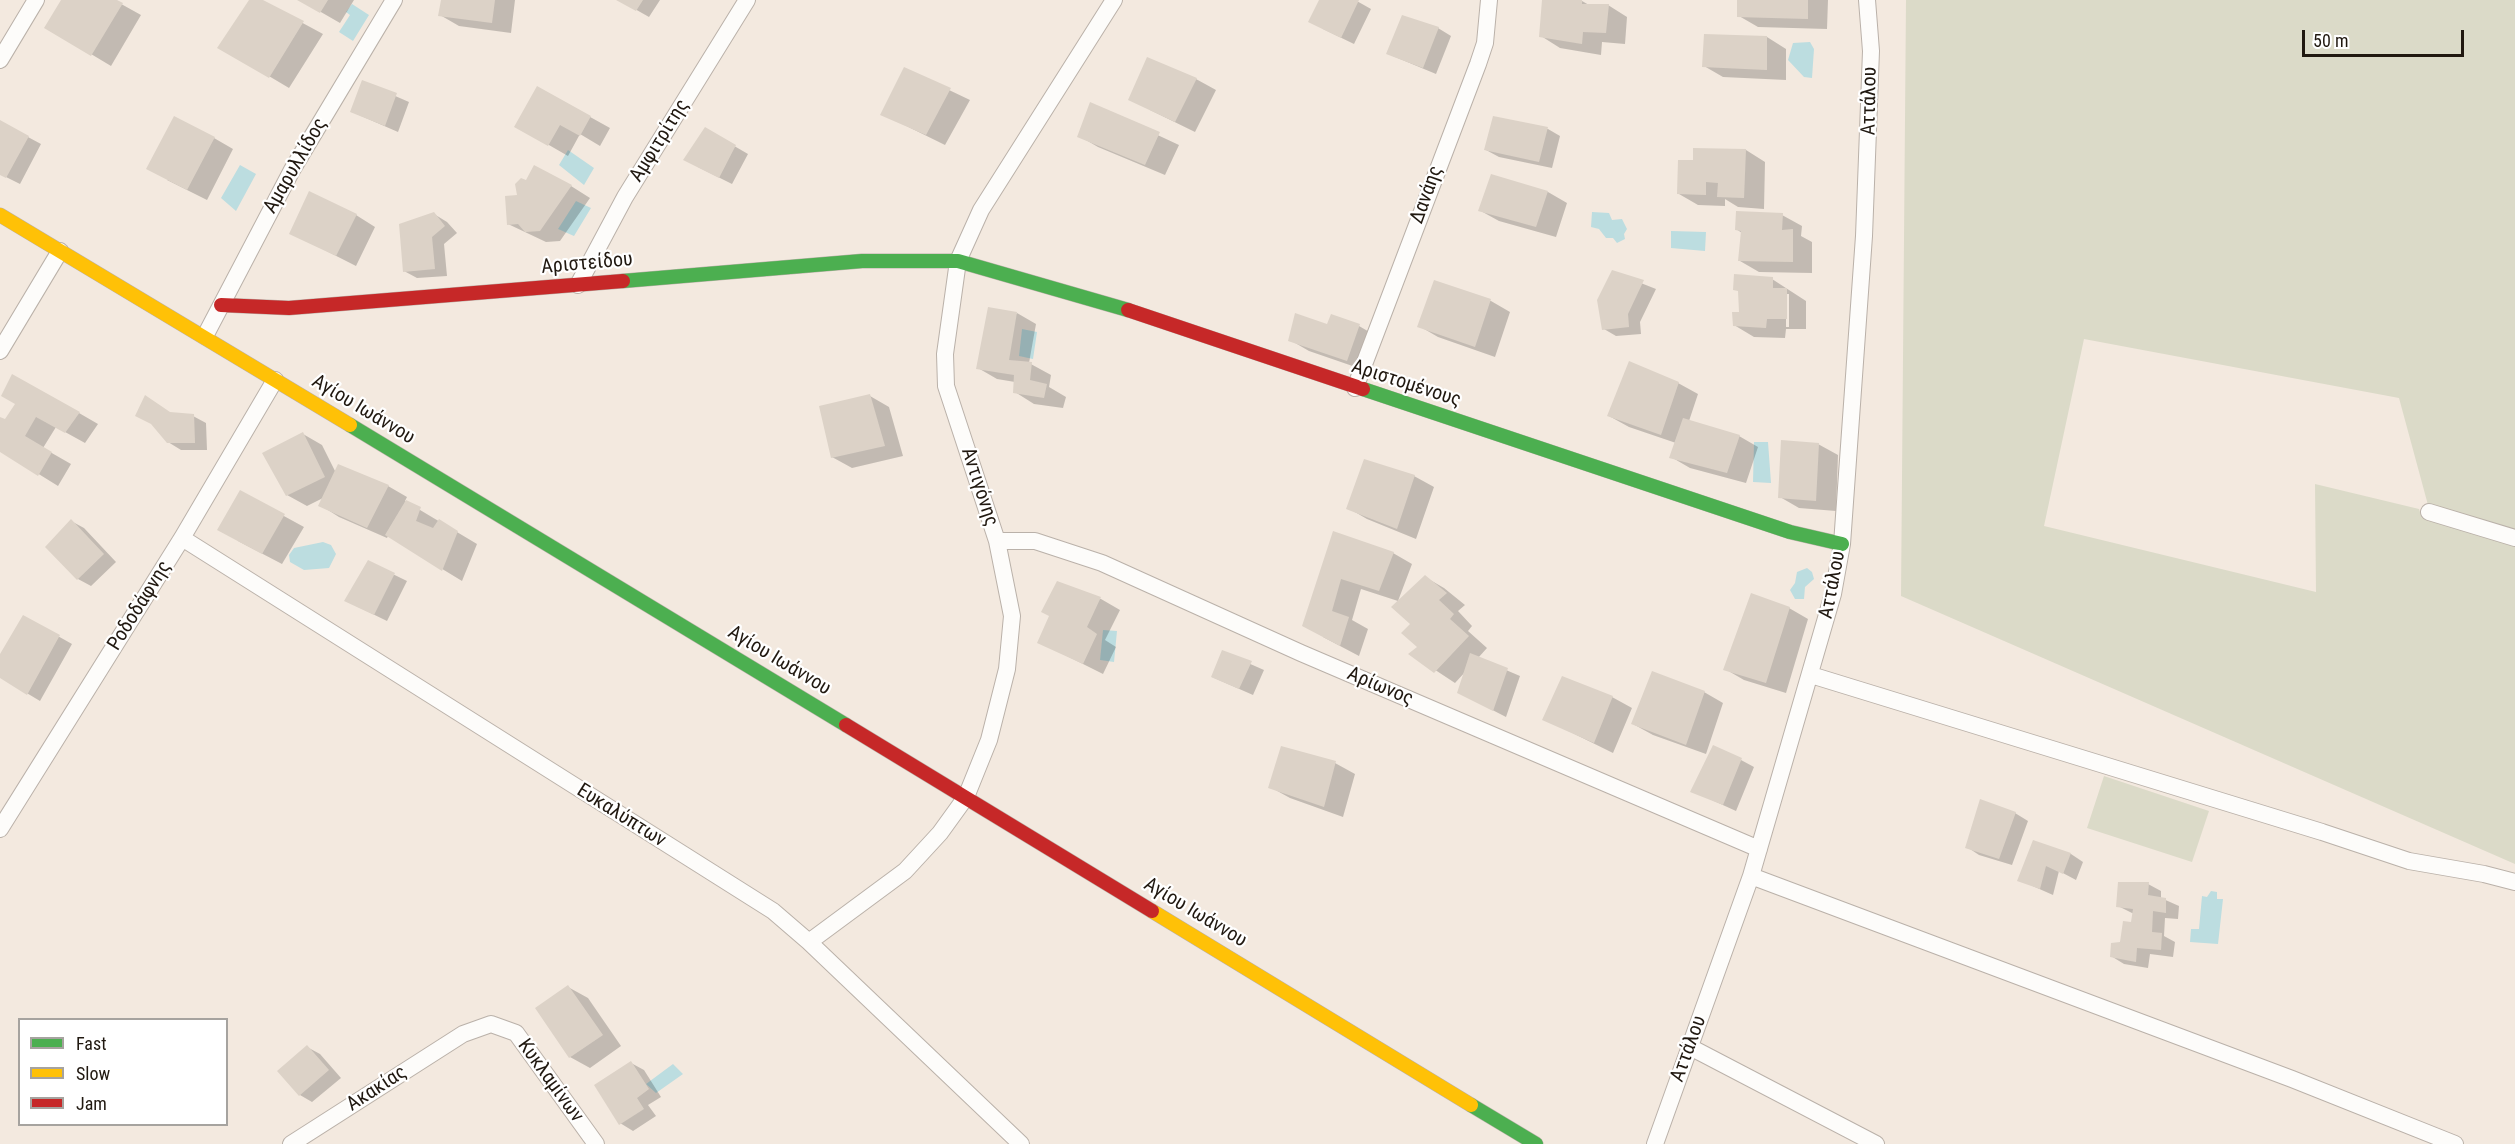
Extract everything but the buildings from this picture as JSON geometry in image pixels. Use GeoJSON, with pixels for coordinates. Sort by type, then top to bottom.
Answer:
{"type":"FeatureCollection","features":[{"type":"Feature","properties":{"kind":"street"},"geometry":{"type":"LineString","coordinates":[[0,60],[36,0]]}},
{"type":"Feature","properties":{"kind":"street","name":"Αμαρυλλίδος"},"geometry":{"type":"LineString","coordinates":[[205,336],[292,170],[394,0]]}},
{"type":"Feature","properties":{"kind":"street","name":"Αμφιτρίτης"},"geometry":{"type":"LineString","coordinates":[[578,285],[625,197],[747,0]]}},
{"type":"Feature","properties":{"kind":"street","name":"Αντιγόνης"},"geometry":{"type":"LineString","coordinates":[[809,942],[905,871],[940,833],[966,796],[989,740],[1011,650],[1012,616],[1010,595],[997,541],[944,373],[958,261],[986,202],[1114,0]]}},
{"type":"Feature","properties":{"kind":"street","name":"Δανάης"},"geometry":{"type":"LineString","coordinates":[[1355,388],[1481,53],[1489,0]]}},
{"type":"Feature","properties":{"kind":"street","name":"Αττάλου"},"geometry":{"type":"LineString","coordinates":[[1655,1144],[1751,876],[1826,626],[1842,544],[1867,181],[1871,51],[1868,0]]}},
{"type":"Feature","properties":{"kind":"street","name":"Αγίου Ιωάννου"},"geometry":{"type":"LineString","coordinates":[[0,215],[205,336],[966,796],[1536,1144]]}},
{"type":"Feature","properties":{"kind":"street"},"geometry":{"type":"LineString","coordinates":[[0,351],[60,251]]}},
{"type":"Feature","properties":{"kind":"street","name":"Αριστείδου"},"geometry":{"type":"LineString","coordinates":[[221,305],[289,308],[862,261],[958,261]]}},
{"type":"Feature","properties":{"kind":"street","name":"Αριστομένους"},"geometry":{"type":"LineString","coordinates":[[958,261],[1103,302],[1790,532],[1842,544]]}},
{"type":"Feature","properties":{"kind":"street","name":"Ροδοδάφνης"},"geometry":{"type":"LineString","coordinates":[[0,829],[182,538],[275,380]]}},
{"type":"Feature","properties":{"kind":"street"},"geometry":{"type":"LineString","coordinates":[[2428,512],[2515,538]]}},
{"type":"Feature","properties":{"kind":"street","name":"Ευκαλύπτων"},"geometry":{"type":"LineString","coordinates":[[182,538],[773,911],[809,942],[1021,1144]]}},
{"type":"Feature","properties":{"kind":"street","name":"Αρίωνος"},"geometry":{"type":"LineString","coordinates":[[997,541],[1035,541],[1102,563],[1323,662],[1759,849]]}},
{"type":"Feature","properties":{"kind":"street"},"geometry":{"type":"LineString","coordinates":[[1811,675],[2322,832],[2409,861],[2484,873],[2515,882]]}},
{"type":"Feature","properties":{"kind":"street"},"geometry":{"type":"LineString","coordinates":[[1751,876],[2292,1079],[2455,1144]]}},
{"type":"Feature","properties":{"kind":"street","name":"Κυκλαμίνων"},"geometry":{"type":"LineString","coordinates":[[463,1034],[490,1024],[516,1033],[596,1144]]}},
{"type":"Feature","properties":{"kind":"street","name":"Ακακίας"},"geometry":{"type":"LineString","coordinates":[[291,1144],[463,1034]]}},
{"type":"Feature","properties":{"kind":"street"},"geometry":{"type":"LineString","coordinates":[[1690,1047],[1876,1144]]}},
{"type":"Feature","properties":{"kind":"green space"},"geometry":{"type":"Polygon","coordinates":[[[1906,0],[2515,0],[2515,532],[2428,505],[2399,398],[2084,339],[2044,526],[2316,592],[2315,484],[2419,509],[2421,515],[2515,544],[2515,864],[1901,596],[1906,0]]]}},
{"type":"Feature","properties":{"kind":"green space"},"geometry":{"type":"Polygon","coordinates":[[[2104,776],[2209,811],[2192,862],[2087,828],[2104,776]]]}},
{"type":"Feature","properties":{"kind":"water"},"geometry":{"type":"Polygon","coordinates":[[[352,4],[369,15],[353,41],[339,32],[350,15],[346,12],[352,4]]]}},
{"type":"Feature","properties":{"kind":"water"},"geometry":{"type":"Polygon","coordinates":[[[1810,42],[1814,49],[1812,78],[1804,77],[1788,60],[1793,43],[1810,42]]]}},
{"type":"Feature","properties":{"kind":"water"},"geometry":{"type":"Polygon","coordinates":[[[568,150],[594,168],[584,185],[559,165],[568,150]]]}},
{"type":"Feature","properties":{"kind":"water"},"geometry":{"type":"Polygon","coordinates":[[[240,165],[256,174],[236,211],[221,198],[240,165]]]}},
{"type":"Feature","properties":{"kind":"water"},"geometry":{"type":"Polygon","coordinates":[[[576,201],[591,208],[574,236],[558,229],[576,201]]]}},
{"type":"Feature","properties":{"kind":"water"},"geometry":{"type":"Polygon","coordinates":[[[1592,212],[1609,213],[1612,220],[1622,219],[1627,229],[1624,234],[1625,239],[1617,243],[1613,238],[1606,238],[1599,229],[1591,227],[1592,212]]]}},
{"type":"Feature","properties":{"kind":"water"},"geometry":{"type":"Polygon","coordinates":[[[1671,231],[1706,232],[1705,251],[1671,248],[1671,231]]]}},
{"type":"Feature","properties":{"kind":"water"},"geometry":{"type":"Polygon","coordinates":[[[1022,329],[1037,332],[1033,359],[1019,356],[1022,329]]]}},
{"type":"Feature","properties":{"kind":"water"},"geometry":{"type":"Polygon","coordinates":[[[1754,442],[1768,442],[1771,483],[1753,482],[1754,442]]]}},
{"type":"Feature","properties":{"kind":"water"},"geometry":{"type":"Polygon","coordinates":[[[323,542],[331,545],[336,554],[329,568],[304,570],[290,562],[289,555],[294,548],[323,542]]]}},
{"type":"Feature","properties":{"kind":"water"},"geometry":{"type":"Polygon","coordinates":[[[1807,568],[1812,572],[1814,579],[1805,587],[1804,599],[1795,599],[1790,590],[1795,583],[1797,572],[1807,568]]]}},
{"type":"Feature","properties":{"kind":"water"},"geometry":{"type":"Polygon","coordinates":[[[1103,630],[1117,631],[1114,662],[1100,660],[1103,630]]]}},
{"type":"Feature","properties":{"kind":"water"},"geometry":{"type":"Polygon","coordinates":[[[2211,891],[2217,892],[2217,899],[2223,899],[2218,944],[2190,942],[2191,929],[2199,929],[2202,896],[2207,897],[2211,891]]]}},
{"type":"Feature","properties":{"kind":"water"},"geometry":{"type":"Polygon","coordinates":[[[673,1064],[683,1074],[656,1093],[646,1084],[673,1064]]]}},
{"type":"Feature","properties":{"kind":"traffic: fast"},"geometry":{"type":"LineString","coordinates":[[623,281],[862,261],[958,261],[1128,310]]}},
{"type":"Feature","properties":{"kind":"traffic: fast"},"geometry":{"type":"LineString","coordinates":[[1363,389],[1790,532],[1842,544]]}},
{"type":"Feature","properties":{"kind":"traffic: fast"},"geometry":{"type":"LineString","coordinates":[[350,425],[846,725]]}},
{"type":"Feature","properties":{"kind":"traffic: fast"},"geometry":{"type":"LineString","coordinates":[[1471,1105],[1536,1144]]}},
{"type":"Feature","properties":{"kind":"traffic: slow"},"geometry":{"type":"LineString","coordinates":[[0,215],[350,425]]}},
{"type":"Feature","properties":{"kind":"traffic: slow"},"geometry":{"type":"LineString","coordinates":[[1152,911],[1471,1105]]}},
{"type":"Feature","properties":{"kind":"traffic: jam"},"geometry":{"type":"LineString","coordinates":[[221,305],[289,308],[623,281]]}},
{"type":"Feature","properties":{"kind":"traffic: jam"},"geometry":{"type":"LineString","coordinates":[[1128,310],[1363,389]]}},
{"type":"Feature","properties":{"kind":"traffic: jam"},"geometry":{"type":"LineString","coordinates":[[846,725],[1152,911]]}}]}
